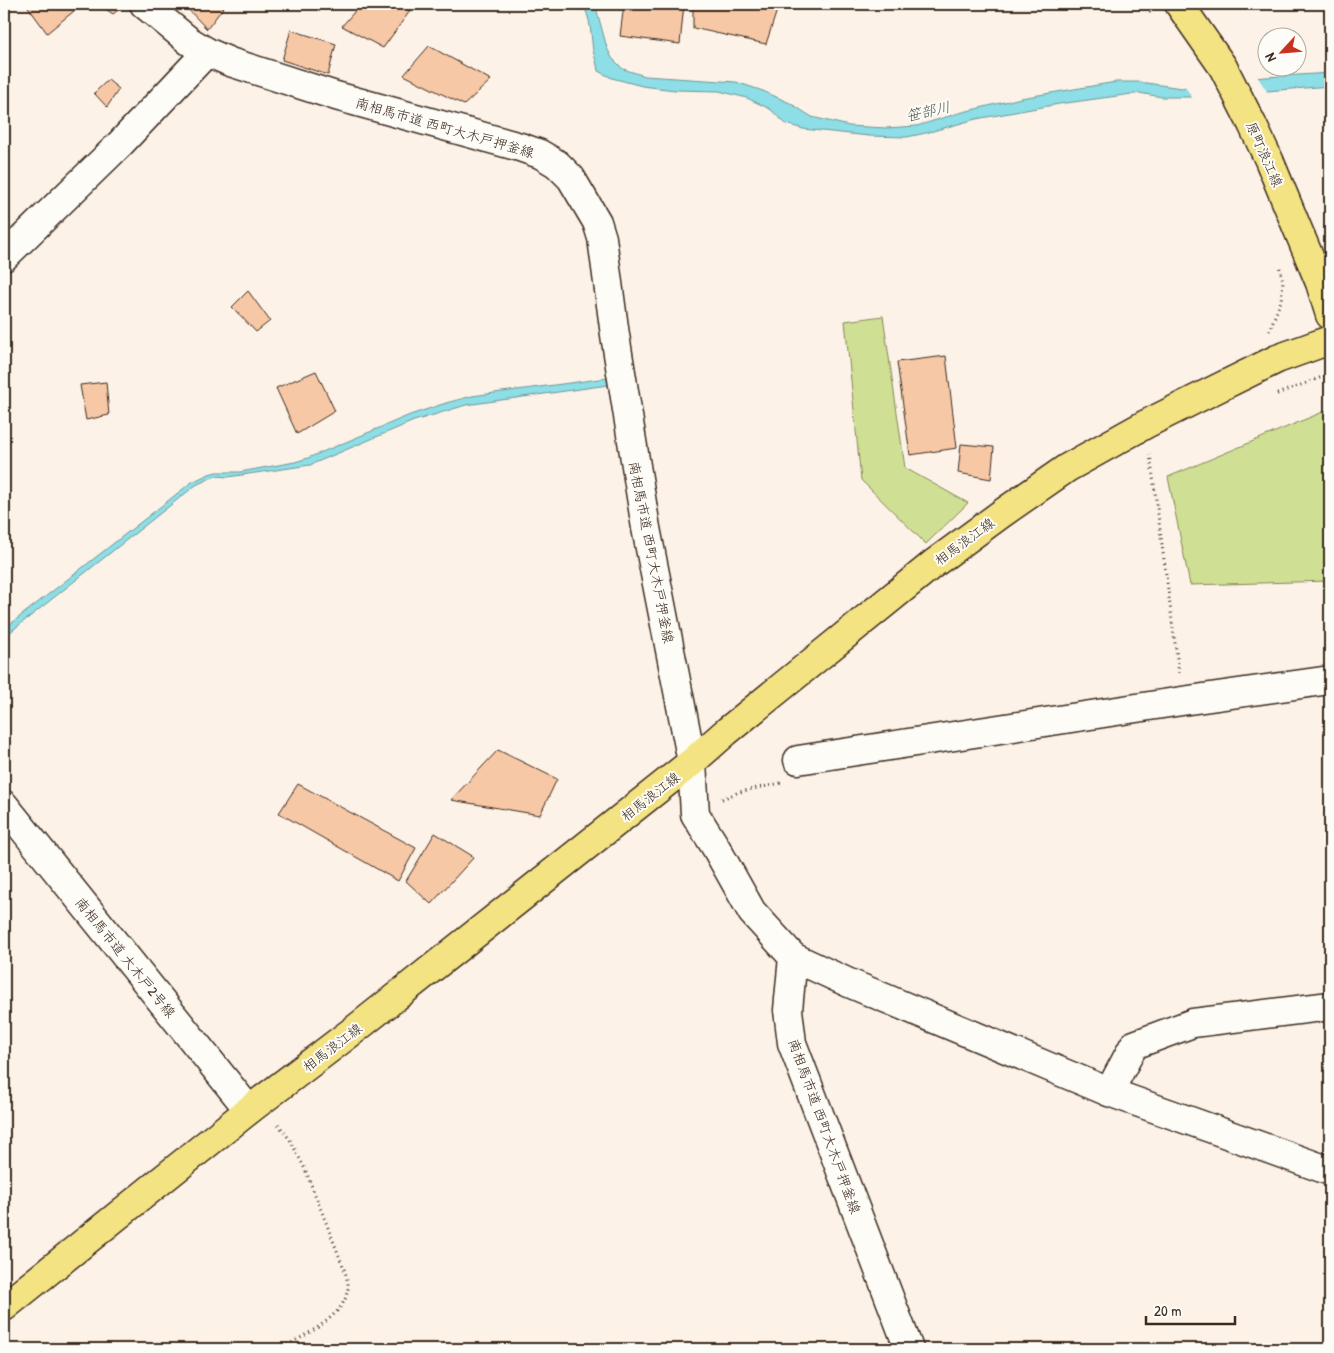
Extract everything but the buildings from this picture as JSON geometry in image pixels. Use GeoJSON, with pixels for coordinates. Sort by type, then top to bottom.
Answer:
{"type":"FeatureCollection","features":[{"type":"Feature","properties":{"kind":"main road","name":"原町浪江線"},"geometry":{"type":"LineString","coordinates":[[1183,10],[1223,67],[1252,124],[1320,283],[1330,315]]}},
{"type":"Feature","properties":{"kind":"main road","name":"相馬浪江線"},"geometry":{"type":"LineString","coordinates":[[4,1307],[255,1105],[358,1027],[692,762],[933,564],[1001,514],[1066,468],[1146,424],[1278,359],[1330,340]]}},
{"type":"Feature","properties":{"kind":"street","name":"南相馬市道 西町大木戸押釜線"},"geometry":{"type":"LineString","coordinates":[[144,4],[189,41],[207,52],[259,72],[336,96],[520,146],[540,154],[557,164],[571,178],[597,222],[602,238],[646,528],[692,762],[695,814],[752,912],[793,957],[788,1010],[792,1043],[909,1349]]}},
{"type":"Feature","properties":{"kind":"street"},"geometry":{"type":"LineString","coordinates":[[4,257],[119,146],[207,52]]}},
{"type":"Feature","properties":{"kind":"street"},"geometry":{"type":"LineString","coordinates":[[793,770],[1182,701],[1330,680]]}},
{"type":"Feature","properties":{"kind":"street","name":"南相馬市道 大木戸2号線"},"geometry":{"type":"LineString","coordinates":[[4,805],[255,1105]]}},
{"type":"Feature","properties":{"kind":"street"},"geometry":{"type":"LineString","coordinates":[[793,957],[848,983],[1109,1092],[1330,1171]]}},
{"type":"Feature","properties":{"kind":"street"},"geometry":{"type":"LineString","coordinates":[[1109,1092],[1134,1045],[1193,1023],[1330,1006]]}},
{"type":"Feature","properties":{"kind":"path"},"geometry":{"type":"LineString","coordinates":[[1268,334],[1281,301],[1283,281],[1279,264]]}},
{"type":"Feature","properties":{"kind":"path"},"geometry":{"type":"LineString","coordinates":[[1270,397],[1330,374]]}},
{"type":"Feature","properties":{"kind":"path"},"geometry":{"type":"LineString","coordinates":[[1146,424],[1182,701]]}},
{"type":"Feature","properties":{"kind":"path"},"geometry":{"type":"LineString","coordinates":[[720,800],[793,770]]}},
{"type":"Feature","properties":{"kind":"path"},"geometry":{"type":"LineString","coordinates":[[255,1105],[290,1140],[304,1169],[344,1271],[348,1286],[345,1302],[332,1317],[280,1349]]}},
{"type":"Feature","properties":{"kind":"green space"},"geometry":{"type":"Polygon","coordinates":[[[883,316],[905,468],[968,503],[926,544],[861,480],[845,321],[883,316]]]}},
{"type":"Feature","properties":{"kind":"green space"},"geometry":{"type":"Polygon","coordinates":[[[1330,409],[1330,581],[1190,585],[1168,477],[1330,409]]]}},
{"type":"Feature","properties":{"kind":"water"},"geometry":{"type":"Polygon","coordinates":[[[582,4],[595,4],[607,48],[612,58],[623,69],[645,76],[736,82],[790,103],[812,117],[849,126],[886,128],[917,126],[959,113],[1021,98],[1116,82],[1139,82],[1182,88],[1203,81],[1256,78],[1306,78],[1306,75],[1330,73],[1330,86],[1191,97],[1162,97],[1139,93],[1059,104],[976,119],[907,137],[869,136],[803,129],[786,124],[770,109],[747,98],[719,91],[675,90],[642,86],[612,78],[598,71],[589,20],[582,4]]]}},
{"type":"Feature","properties":{"kind":"water"},"geometry":{"type":"Polygon","coordinates":[[[607,378],[608,385],[466,405],[414,421],[310,465],[228,477],[215,476],[196,485],[4,637],[4,629],[192,482],[209,474],[216,472],[240,472],[295,462],[410,415],[472,396],[607,378]]]}},
{"type":"Feature","properties":{"kind":"pier"},"geometry":{"type":"Polygon","coordinates":[[[1256,76],[1268,93],[1193,99],[1184,85],[1202,79],[1256,76]]]}},
{"type":"Feature","properties":{"kind":"water label","name":"笹部川"},"geometry":{"type":"Point","coordinates":[928,111]}}]}
